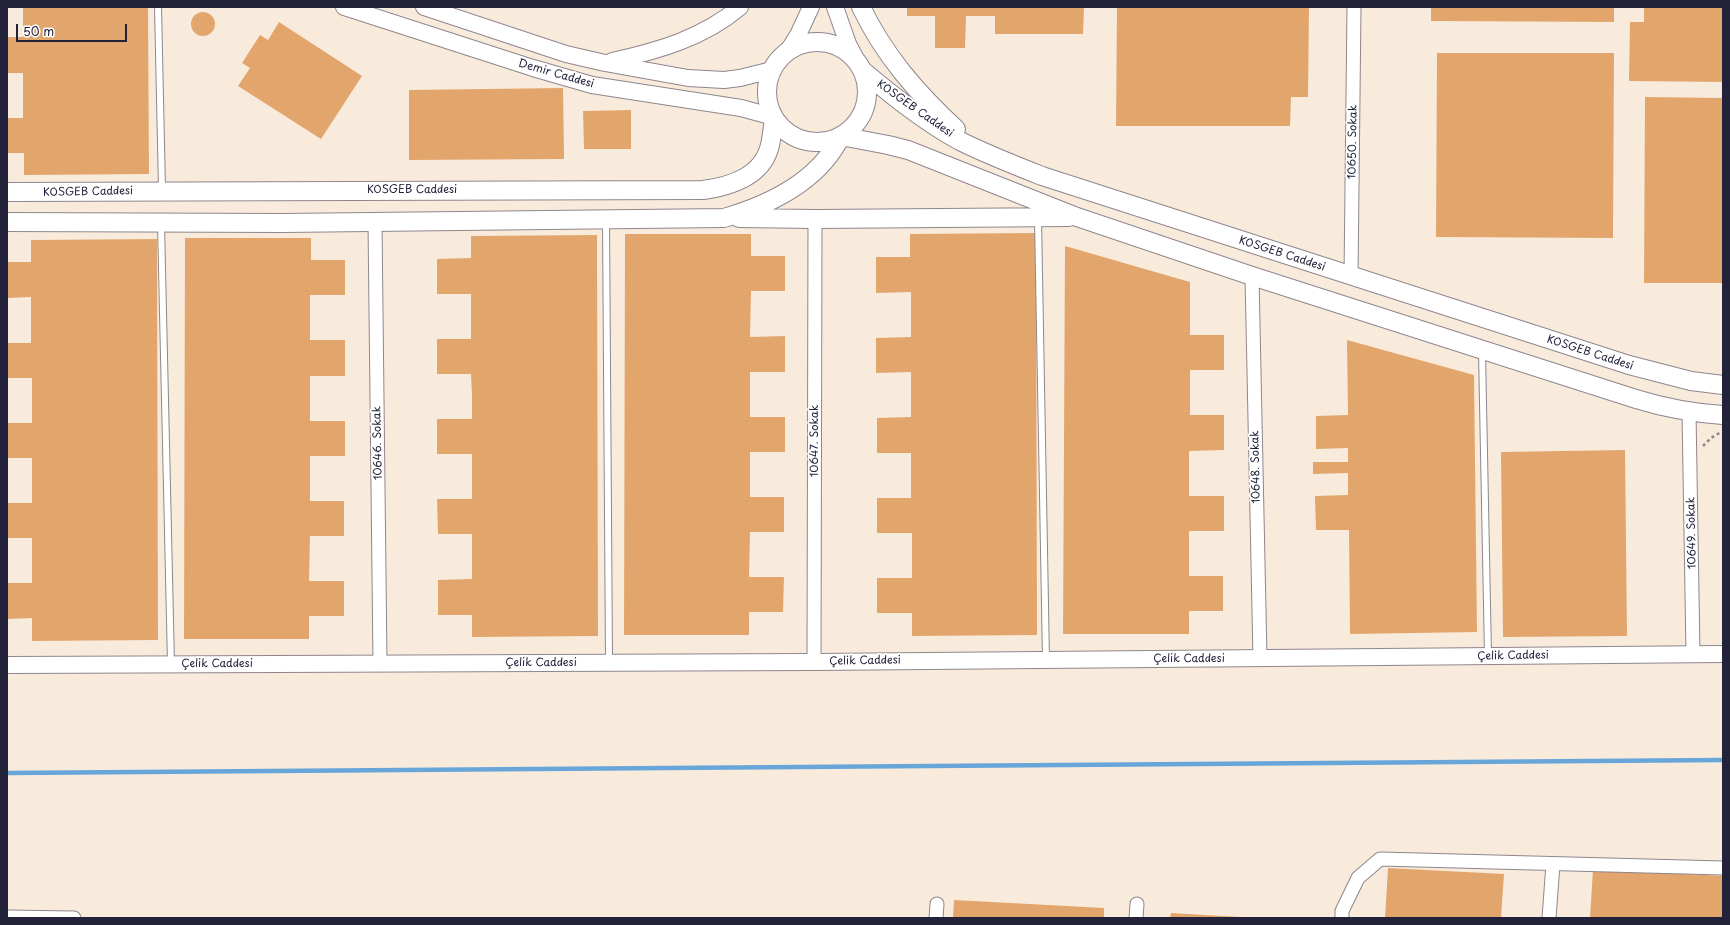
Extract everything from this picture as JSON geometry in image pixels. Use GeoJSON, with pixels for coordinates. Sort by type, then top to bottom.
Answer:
{"type":"FeatureCollection","features":[{"type":"Feature","properties":{"kind":"main road"},"geometry":{"type":"LineString","coordinates":[[861,7],[879,42],[899,69],[932,106],[979,150]]}},
{"type":"Feature","properties":{"kind":"main road"},"geometry":{"type":"LineString","coordinates":[[825,42],[843,48],[860,66],[868,89],[865,108],[855,124],[840,136],[822,141],[803,140],[792,135],[782,127],[774,117],[770,108],[767,89],[772,70],[776,62],[788,51],[806,43],[825,42]]}},
{"type":"Feature","properties":{"kind":"main road","name":"KOSGEB Caddesi"},"geometry":{"type":"LineString","coordinates":[[860,66],[923,118],[979,150],[1042,176],[1080,190],[1629,365],[1691,381],[1723,385]]}},
{"type":"Feature","properties":{"kind":"main road","name":"KOSGEB Caddesi"},"geometry":{"type":"LineString","coordinates":[[7,192],[704,190],[739,182],[753,172],[763,161],[770,146],[774,117]]}},
{"type":"Feature","properties":{"kind":"main road"},"geometry":{"type":"LineString","coordinates":[[840,136],[888,145],[914,152],[1077,217],[1252,276],[1662,407],[1690,412],[1723,415]]}},
{"type":"Feature","properties":{"kind":"main road"},"geometry":{"type":"LineString","coordinates":[[724,218],[759,206],[796,185],[824,162],[834,150],[840,136]]}},
{"type":"Feature","properties":{"kind":"main road"},"geometry":{"type":"LineString","coordinates":[[7,222],[375,222],[724,218],[816,219],[1077,217]]}},
{"type":"Feature","properties":{"kind":"street","name":"Demir Caddesi"},"geometry":{"type":"LineString","coordinates":[[344,7],[533,68],[592,85],[741,108],[774,117]]}},
{"type":"Feature","properties":{"kind":"street","name":"Demir Caddesi"},"geometry":{"type":"LineString","coordinates":[[424,7],[546,48],[606,63],[706,80],[740,78],[772,70]]}},
{"type":"Feature","properties":{"kind":"street"},"geometry":{"type":"LineString","coordinates":[[606,63],[659,50],[684,41],[730,16],[740,7]]}},
{"type":"Feature","properties":{"kind":"street"},"geometry":{"type":"LineString","coordinates":[[788,51],[801,29],[811,7]]}},
{"type":"Feature","properties":{"kind":"street"},"geometry":{"type":"LineString","coordinates":[[835,7],[848,44],[860,66]]}},
{"type":"Feature","properties":{"kind":"street","name":"10650. Sokak"},"geometry":{"type":"LineString","coordinates":[[1352,277],[1354,7]]}},
{"type":"Feature","properties":{"kind":"street","name":"10647. Sokak"},"geometry":{"type":"LineString","coordinates":[[814,662],[816,219]]}},
{"type":"Feature","properties":{"kind":"street","name":"10646. Sokak"},"geometry":{"type":"LineString","coordinates":[[375,222],[380,663]]}},
{"type":"Feature","properties":{"kind":"street","name":"10648. Sokak"},"geometry":{"type":"LineString","coordinates":[[1252,276],[1260,658]]}},
{"type":"Feature","properties":{"kind":"street","name":"10649. Sokak"},"geometry":{"type":"LineString","coordinates":[[1690,412],[1693,654]]}},
{"type":"Feature","properties":{"kind":"street","name":"Çelik Caddesi"},"geometry":{"type":"LineString","coordinates":[[7,665],[814,662],[1723,654]]}},
{"type":"Feature","properties":{"kind":"street"},"geometry":{"type":"LineString","coordinates":[[1342,918],[1342,911],[1358,878],[1380,859],[1723,868]]}},
{"type":"Feature","properties":{"kind":"street"},"geometry":{"type":"LineString","coordinates":[[1549,918],[1553,864]]}},
{"type":"Feature","properties":{"kind":"street"},"geometry":{"type":"LineString","coordinates":[[936,918],[937,904]]}},
{"type":"Feature","properties":{"kind":"street"},"geometry":{"type":"LineString","coordinates":[[1136,918],[1137,904]]}},
{"type":"Feature","properties":{"kind":"street"},"geometry":{"type":"LineString","coordinates":[[7,917],[74,918]]}},
{"type":"Feature","properties":{"kind":"lane"},"geometry":{"type":"LineString","coordinates":[[158,7],[162,191]]}},
{"type":"Feature","properties":{"kind":"lane"},"geometry":{"type":"LineString","coordinates":[[1038,217],[1046,660]]}},
{"type":"Feature","properties":{"kind":"lane"},"geometry":{"type":"LineString","coordinates":[[606,220],[609,662]]}},
{"type":"Feature","properties":{"kind":"lane"},"geometry":{"type":"LineString","coordinates":[[161,223],[171,664]]}},
{"type":"Feature","properties":{"kind":"lane"},"geometry":{"type":"LineString","coordinates":[[1482,349],[1488,656]]}},
{"type":"Feature","properties":{"kind":"path"},"geometry":{"type":"LineString","coordinates":[[1690,459],[1711,438],[1723,430]]}},
{"type":"Feature","properties":{"kind":"building"},"geometry":{"type":"Polygon","coordinates":[[[23,7],[148,7],[149,174],[24,175],[24,153],[7,153],[7,118],[23,118],[23,73],[7,73],[7,37],[23,37],[23,7]]]}},
{"type":"Feature","properties":{"kind":"building"},"geometry":{"type":"Polygon","coordinates":[[[907,7],[1084,7],[1083,34],[995,34],[995,16],[966,16],[965,48],[935,48],[935,16],[907,16],[907,7]]]}},
{"type":"Feature","properties":{"kind":"building"},"geometry":{"type":"Polygon","coordinates":[[[1117,7],[1309,7],[1308,97],[1291,97],[1290,126],[1116,126],[1117,7]]]}},
{"type":"Feature","properties":{"kind":"building"},"geometry":{"type":"Polygon","coordinates":[[[1431,7],[1614,7],[1614,22],[1431,21],[1431,7]]]}},
{"type":"Feature","properties":{"kind":"building"},"geometry":{"type":"Polygon","coordinates":[[[1644,7],[1723,7],[1723,82],[1629,81],[1630,22],[1644,22],[1644,7]]]}},
{"type":"Feature","properties":{"kind":"building"},"geometry":{"type":"Polygon","coordinates":[[[203,12],[208,13],[214,19],[214,29],[208,35],[203,36],[198,35],[192,29],[191,24],[192,19],[198,13],[203,12]]]}},
{"type":"Feature","properties":{"kind":"building"},"geometry":{"type":"Polygon","coordinates":[[[279,22],[362,76],[321,139],[238,86],[250,68],[242,63],[260,35],[268,40],[279,22]]]}},
{"type":"Feature","properties":{"kind":"building"},"geometry":{"type":"Polygon","coordinates":[[[1437,53],[1614,53],[1613,238],[1436,237],[1437,53]]]}},
{"type":"Feature","properties":{"kind":"building"},"geometry":{"type":"Polygon","coordinates":[[[563,88],[564,159],[409,160],[409,90],[563,88]]]}},
{"type":"Feature","properties":{"kind":"building"},"geometry":{"type":"Polygon","coordinates":[[[1645,97],[1723,98],[1723,283],[1644,283],[1645,97]]]}},
{"type":"Feature","properties":{"kind":"building"},"geometry":{"type":"Polygon","coordinates":[[[631,110],[631,149],[584,149],[583,111],[631,110]]]}},
{"type":"Feature","properties":{"kind":"building"},"geometry":{"type":"Polygon","coordinates":[[[1036,233],[1037,635],[912,636],[912,613],[877,613],[877,578],[912,578],[912,533],[877,533],[877,498],[911,498],[911,453],[877,453],[877,418],[911,417],[911,372],[876,373],[876,338],[911,337],[911,292],[876,293],[876,257],[910,257],[910,234],[1036,233]]]}},
{"type":"Feature","properties":{"kind":"building"},"geometry":{"type":"Polygon","coordinates":[[[625,234],[751,234],[751,256],[785,256],[785,291],[751,291],[750,337],[785,336],[785,372],[750,372],[750,417],[785,417],[785,452],[750,452],[750,497],[784,497],[784,532],[750,532],[749,577],[784,577],[783,612],[749,612],[749,635],[624,635],[625,234]]]}},
{"type":"Feature","properties":{"kind":"building"},"geometry":{"type":"Polygon","coordinates":[[[597,235],[598,636],[472,637],[472,615],[438,615],[438,580],[472,579],[472,534],[438,534],[437,499],[472,499],[472,454],[437,454],[437,419],[472,419],[472,396],[471,374],[437,374],[437,339],[471,339],[471,294],[437,294],[437,259],[471,258],[471,236],[597,235]]]}},
{"type":"Feature","properties":{"kind":"building"},"geometry":{"type":"Polygon","coordinates":[[[185,238],[311,238],[311,260],[345,260],[345,295],[310,295],[310,340],[345,340],[345,376],[310,376],[310,421],[345,421],[345,456],[310,456],[310,501],[344,501],[344,536],[310,536],[309,581],[344,581],[344,616],[309,616],[309,639],[184,639],[185,238]]]}},
{"type":"Feature","properties":{"kind":"building"},"geometry":{"type":"Polygon","coordinates":[[[157,239],[158,640],[32,641],[32,618],[7,619],[7,583],[32,583],[32,538],[7,538],[7,503],[32,503],[32,458],[7,458],[7,423],[32,423],[32,378],[7,378],[7,343],[31,343],[31,297],[7,298],[7,262],[31,262],[31,240],[157,239]]]}},
{"type":"Feature","properties":{"kind":"building"},"geometry":{"type":"Polygon","coordinates":[[[1065,246],[1190,282],[1190,335],[1224,335],[1224,370],[1190,370],[1190,415],[1224,415],[1224,450],[1189,451],[1189,496],[1224,496],[1224,531],[1189,531],[1189,576],[1223,576],[1223,611],[1189,611],[1189,634],[1063,634],[1065,246]]]}},
{"type":"Feature","properties":{"kind":"building"},"geometry":{"type":"Polygon","coordinates":[[[1347,340],[1474,375],[1477,632],[1350,634],[1349,530],[1316,530],[1315,496],[1348,495],[1348,473],[1313,474],[1313,462],[1348,462],[1348,448],[1316,449],[1316,416],[1348,415],[1347,340]]]}},
{"type":"Feature","properties":{"kind":"building"},"geometry":{"type":"Polygon","coordinates":[[[1625,450],[1627,636],[1503,637],[1501,452],[1625,450]]]}},
{"type":"Feature","properties":{"kind":"building"},"geometry":{"type":"Polygon","coordinates":[[[1388,868],[1504,874],[1501,918],[1385,918],[1388,868]]]}},
{"type":"Feature","properties":{"kind":"building"},"geometry":{"type":"Polygon","coordinates":[[[1593,869],[1723,876],[1723,918],[1590,918],[1593,869]]]}},
{"type":"Feature","properties":{"kind":"building"},"geometry":{"type":"Polygon","coordinates":[[[954,900],[1104,908],[1104,918],[953,918],[954,900]]]}},
{"type":"Feature","properties":{"kind":"building"},"geometry":{"type":"Polygon","coordinates":[[[1171,913],[1240,917],[1240,918],[1170,918],[1171,913]]]}},
{"type":"Feature","properties":{"kind":"waterway"},"geometry":{"type":"LineString","coordinates":[[7,773],[1723,760]]}}]}
